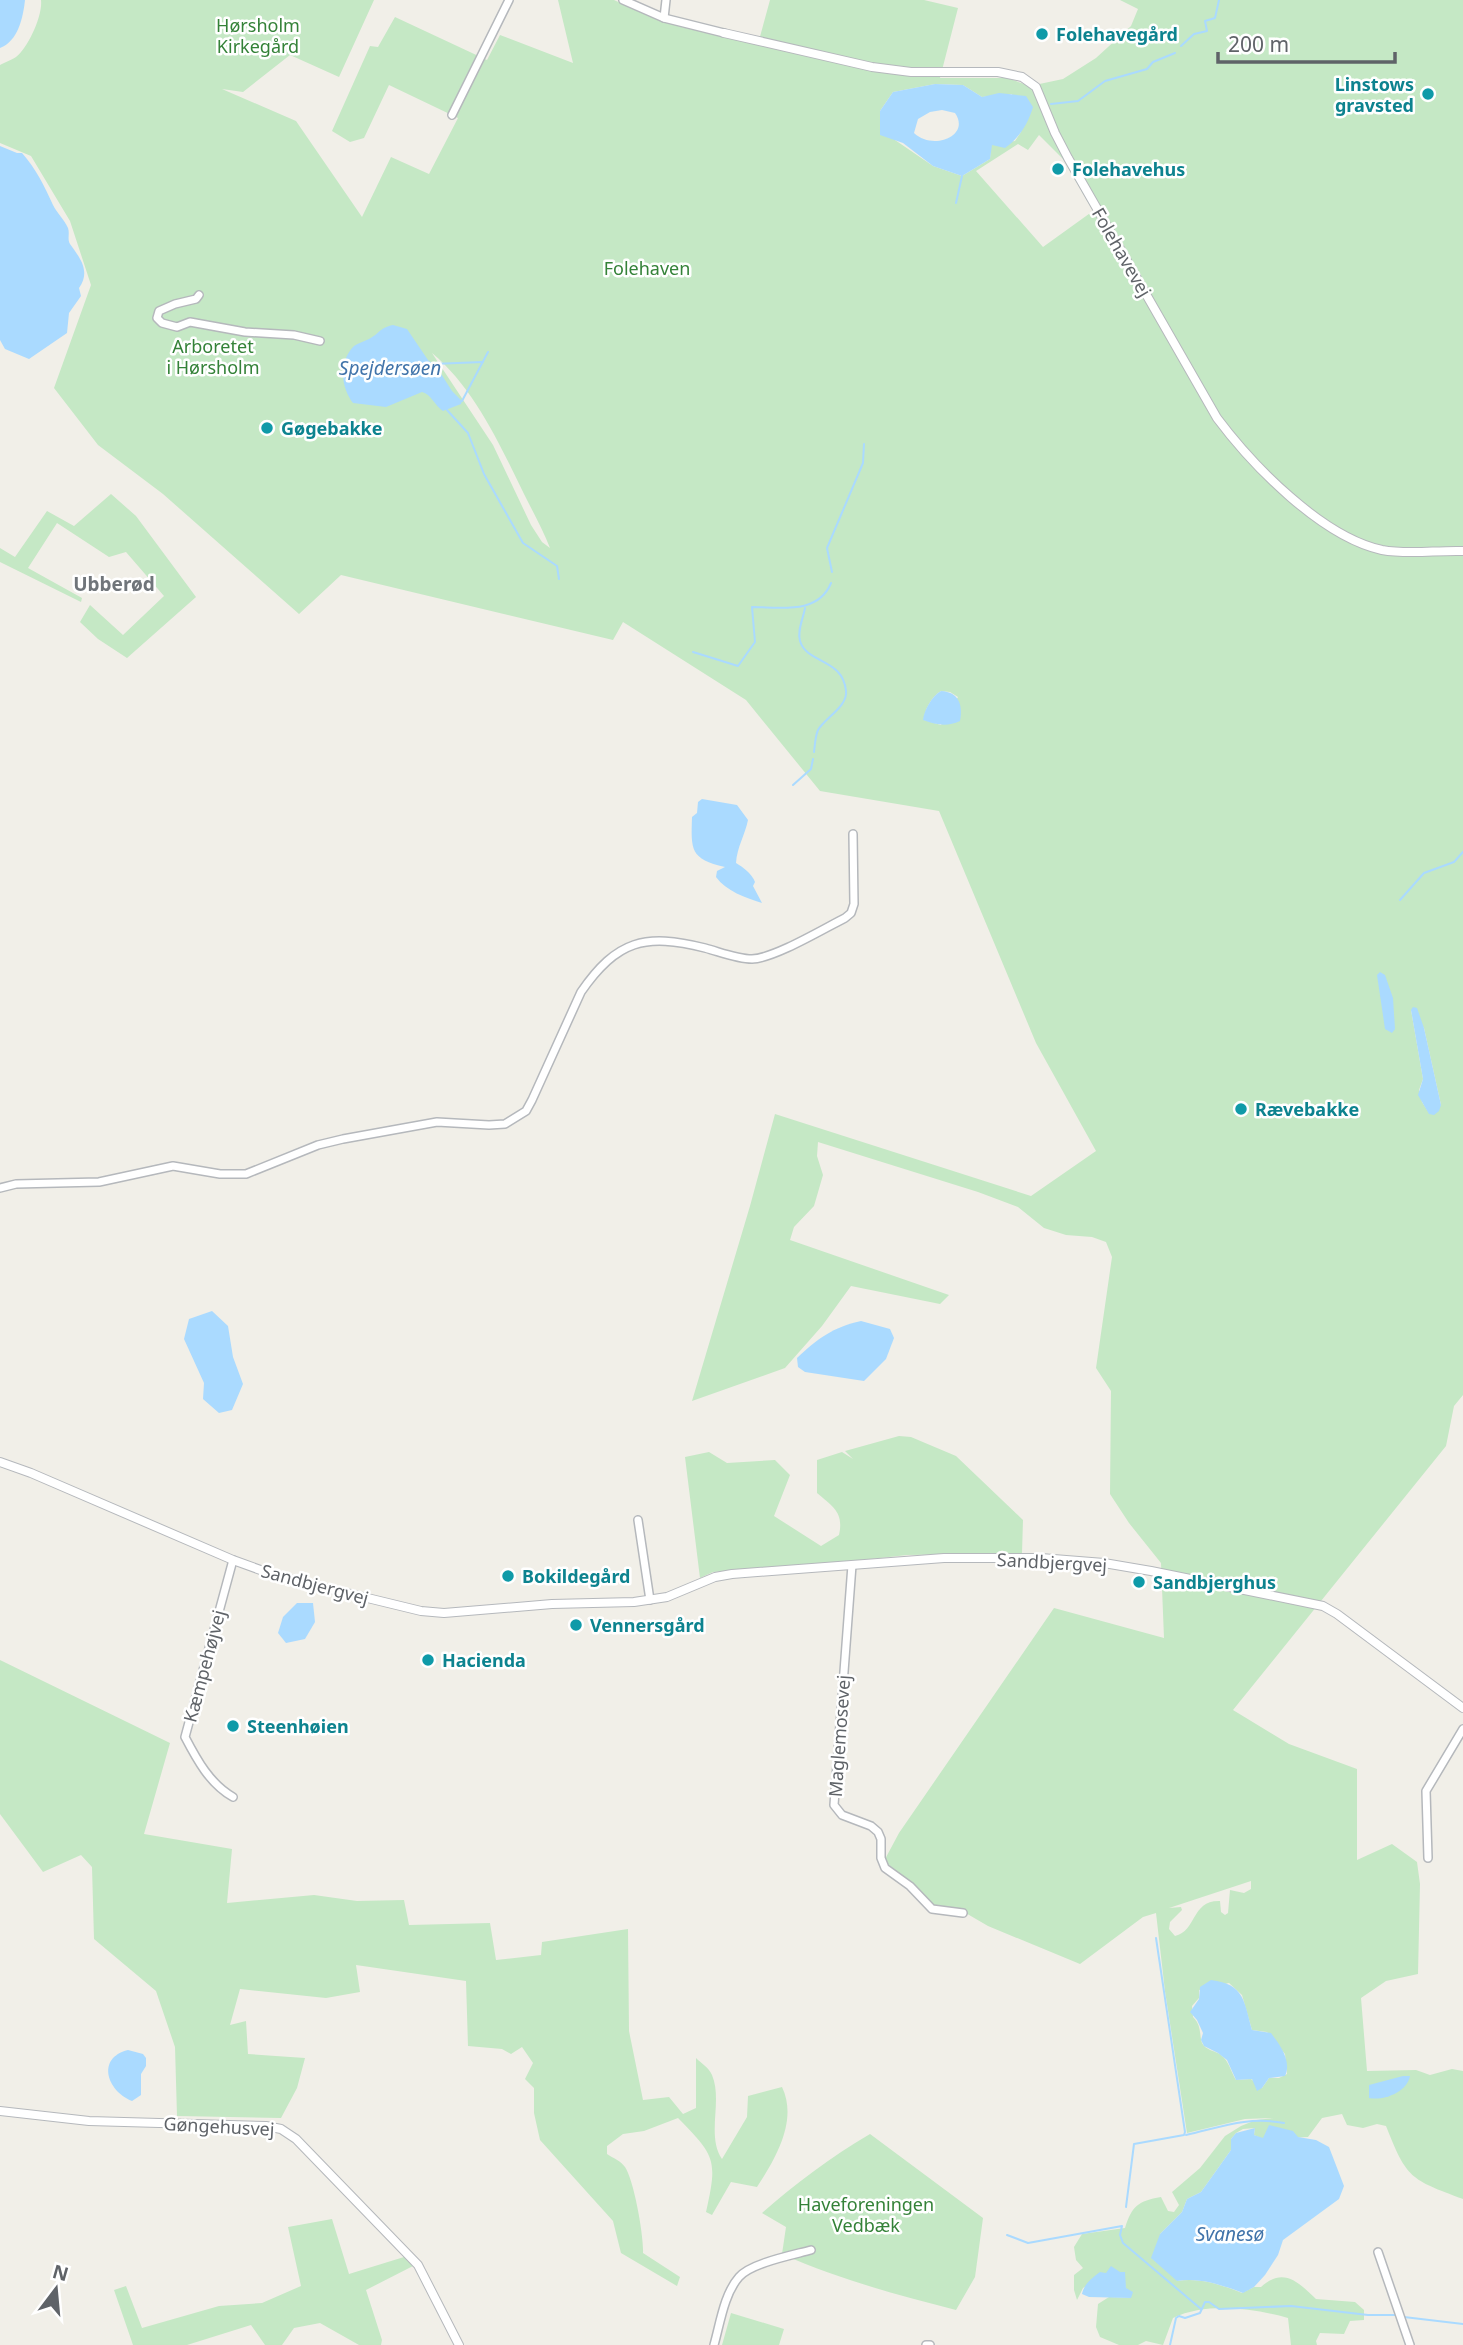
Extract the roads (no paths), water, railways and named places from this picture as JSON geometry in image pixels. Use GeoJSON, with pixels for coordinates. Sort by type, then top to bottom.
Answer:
{"type":"FeatureCollection","features":[{"type":"Feature","properties":{"kind":"street"},"geometry":{"type":"LineString","coordinates":[[452,115],[509,0]]}},
{"type":"Feature","properties":{"kind":"street","name":"Folehavevej"},"geometry":{"type":"LineString","coordinates":[[623,0],[664,18],[873,67],[911,72],[1010,73],[1030,81],[1041,95],[1055,133],[1104,221],[1212,410],[1233,439],[1307,511],[1340,533],[1381,549],[1402,552],[1463,551]]}},
{"type":"Feature","properties":{"kind":"street"},"geometry":{"type":"LineString","coordinates":[[664,18],[666,0]]}},
{"type":"Feature","properties":{"kind":"street"},"geometry":{"type":"LineString","coordinates":[[199,295],[196,299],[159,311],[158,320],[177,327],[190,322],[320,341]]}},
{"type":"Feature","properties":{"kind":"street"},"geometry":{"type":"LineString","coordinates":[[0,1188],[16,1184],[99,1182],[155,1168],[173,1167],[220,1174],[246,1174],[318,1145],[343,1139],[437,1122],[505,1124],[526,1111],[581,992],[591,978],[616,954],[632,943],[641,941],[690,944],[740,957],[763,957],[845,918],[851,913],[854,904],[853,834]]}},
{"type":"Feature","properties":{"kind":"street","name":"Sandbjergvej"},"geometry":{"type":"LineString","coordinates":[[0,1462],[32,1472],[233,1560],[277,1576],[330,1591],[437,1614],[552,1604],[611,1604],[650,1600],[678,1593],[715,1577],[732,1574],[944,1558],[1041,1558],[1151,1571],[1310,1602],[1337,1614],[1463,1708]]}},
{"type":"Feature","properties":{"kind":"street"},"geometry":{"type":"LineString","coordinates":[[638,1520],[650,1600]]}},
{"type":"Feature","properties":{"kind":"street","name":"Kæmpehøjvej"},"geometry":{"type":"LineString","coordinates":[[233,1560],[185,1737],[200,1765],[222,1791],[233,1797]]}},
{"type":"Feature","properties":{"kind":"street","name":"Maglemosevej"},"geometry":{"type":"LineString","coordinates":[[852,1565],[834,1805],[842,1815],[871,1826],[878,1832],[885,1868],[910,1886],[932,1909],[963,1913]]}},
{"type":"Feature","properties":{"kind":"street"},"geometry":{"type":"LineString","coordinates":[[1428,1858],[1426,1790],[1463,1729]]}},
{"type":"Feature","properties":{"kind":"street","name":"Gøngehusvej"},"geometry":{"type":"LineString","coordinates":[[0,2111],[58,2119],[266,2126],[281,2129],[296,2139],[418,2265],[459,2345]]}},
{"type":"Feature","properties":{"kind":"street"},"geometry":{"type":"LineString","coordinates":[[714,2345],[732,2287],[740,2275],[752,2268],[811,2250]]}},
{"type":"Feature","properties":{"kind":"street"},"geometry":{"type":"LineString","coordinates":[[1378,2252],[1410,2345]]}},
{"type":"Feature","properties":{"kind":"water"},"geometry":{"type":"Polygon","coordinates":[[[0,0],[25,0],[15,34],[0,48],[0,0]]]}},
{"type":"Feature","properties":{"kind":"water"},"geometry":{"type":"Polygon","coordinates":[[[935,84],[963,85],[982,97],[999,93],[1026,96],[1033,107],[1026,125],[1015,140],[1005,148],[992,145],[990,159],[962,176],[933,166],[903,143],[880,135],[880,111],[893,92],[935,84]],[[942,110],[930,112],[918,119],[914,133],[931,141],[948,138],[958,128],[959,121],[955,113],[942,110]]]}},
{"type":"Feature","properties":{"kind":"water"},"geometry":{"type":"Polygon","coordinates":[[[0,146],[22,153],[31,165],[65,222],[69,242],[84,270],[79,288],[81,296],[69,313],[67,333],[29,359],[5,349],[0,340],[0,146]]]}},
{"type":"Feature","properties":{"kind":"water","name":"Spejdersøen"},"geometry":{"type":"Polygon","coordinates":[[[393,325],[407,329],[428,360],[436,366],[462,401],[461,404],[443,411],[422,392],[386,407],[353,403],[344,382],[345,359],[356,345],[393,325]]]}},
{"type":"Feature","properties":{"kind":"water"},"geometry":{"type":"Polygon","coordinates":[[[941,691],[952,694],[958,700],[960,721],[942,725],[923,720],[929,704],[941,691]]]}},
{"type":"Feature","properties":{"kind":"water"},"geometry":{"type":"Polygon","coordinates":[[[702,799],[737,805],[748,820],[736,863],[754,879],[753,886],[762,903],[725,886],[716,877],[717,871],[725,867],[705,860],[695,851],[692,817],[697,813],[698,802],[702,799]]]}},
{"type":"Feature","properties":{"kind":"water"},"geometry":{"type":"Polygon","coordinates":[[[1380,972],[1385,975],[1393,998],[1395,1029],[1392,1033],[1385,1029],[1377,975],[1380,972]]]}},
{"type":"Feature","properties":{"kind":"water"},"geometry":{"type":"Polygon","coordinates":[[[1413,1007],[1417,1008],[1424,1028],[1441,1105],[1434,1115],[1429,1114],[1418,1095],[1423,1079],[1411,1010],[1413,1007]]]}},
{"type":"Feature","properties":{"kind":"water"},"geometry":{"type":"Polygon","coordinates":[[[212,1311],[228,1326],[233,1357],[243,1384],[232,1410],[219,1413],[203,1399],[204,1383],[184,1339],[189,1319],[212,1311]]]}},
{"type":"Feature","properties":{"kind":"water"},"geometry":{"type":"Polygon","coordinates":[[[861,1321],[890,1329],[894,1338],[886,1359],[864,1381],[805,1372],[798,1367],[797,1358],[819,1340],[834,1330],[861,1321]]]}},
{"type":"Feature","properties":{"kind":"water"},"geometry":{"type":"Polygon","coordinates":[[[297,1603],[313,1603],[315,1622],[305,1639],[286,1643],[278,1633],[283,1617],[297,1603]]]}},
{"type":"Feature","properties":{"kind":"water"},"geometry":{"type":"Polygon","coordinates":[[[1211,1980],[1237,1990],[1252,2030],[1271,2033],[1286,2059],[1285,2076],[1269,2078],[1257,2091],[1252,2079],[1236,2080],[1227,2060],[1204,2046],[1201,2040],[1203,2033],[1190,2012],[1199,1999],[1200,1987],[1211,1980]]]}},
{"type":"Feature","properties":{"kind":"water"},"geometry":{"type":"Polygon","coordinates":[[[128,2050],[143,2054],[146,2058],[146,2066],[141,2074],[141,2095],[132,2101],[116,2090],[109,2075],[112,2060],[128,2050]]]}},
{"type":"Feature","properties":{"kind":"water"},"geometry":{"type":"Polygon","coordinates":[[[1410,2076],[1400,2091],[1388,2097],[1369,2098],[1369,2085],[1410,2076]]]}},
{"type":"Feature","properties":{"kind":"water","name":"Svanesø"},"geometry":{"type":"Polygon","coordinates":[[[1269,2125],[1293,2131],[1298,2137],[1316,2140],[1329,2147],[1344,2186],[1339,2199],[1283,2240],[1278,2255],[1265,2275],[1254,2287],[1243,2293],[1202,2281],[1177,2281],[1151,2258],[1160,2234],[1182,2212],[1187,2199],[1201,2192],[1231,2150],[1231,2139],[1236,2133],[1255,2128],[1254,2135],[1263,2138],[1269,2125]]]}},
{"type":"Feature","properties":{"kind":"water"},"geometry":{"type":"Polygon","coordinates":[[[1111,2266],[1125,2272],[1126,2288],[1133,2292],[1131,2298],[1089,2297],[1082,2294],[1091,2279],[1100,2272],[1106,2273],[1111,2266]]]}},
{"type":"Feature","properties":{"kind":"waterway"},"geometry":{"type":"LineString","coordinates":[[1181,46],[1194,34],[1207,31],[1205,21],[1215,18],[1219,0]]}},
{"type":"Feature","properties":{"kind":"waterway"},"geometry":{"type":"LineString","coordinates":[[1051,104],[1078,101],[1105,81],[1147,69],[1153,62],[1175,53]]}},
{"type":"Feature","properties":{"kind":"waterway"},"geometry":{"type":"LineString","coordinates":[[956,203],[962,176]]}},
{"type":"Feature","properties":{"kind":"waterway"},"geometry":{"type":"LineString","coordinates":[[462,401],[488,352]]}},
{"type":"Feature","properties":{"kind":"waterway"},"geometry":{"type":"LineString","coordinates":[[432,364],[483,362]]}},
{"type":"Feature","properties":{"kind":"waterway"},"geometry":{"type":"LineString","coordinates":[[447,410],[468,433],[484,474],[523,543],[557,566],[559,579]]}},
{"type":"Feature","properties":{"kind":"waterway"},"geometry":{"type":"LineString","coordinates":[[832,572],[827,548],[863,463],[864,444]]}},
{"type":"Feature","properties":{"kind":"waterway"},"geometry":{"type":"LineString","coordinates":[[693,652],[738,666],[755,642],[752,607],[786,608],[808,605],[825,593],[831,583]]}},
{"type":"Feature","properties":{"kind":"waterway"},"geometry":{"type":"LineString","coordinates":[[805,608],[800,641],[810,654],[839,672],[846,691],[840,707],[818,730],[814,752]]}},
{"type":"Feature","properties":{"kind":"waterway"},"geometry":{"type":"LineString","coordinates":[[793,785],[811,769],[813,759]]}},
{"type":"Feature","properties":{"kind":"waterway"},"geometry":{"type":"LineString","coordinates":[[1400,900],[1424,873],[1454,862],[1463,852]]}},
{"type":"Feature","properties":{"kind":"waterway"},"geometry":{"type":"LineString","coordinates":[[1126,2207],[1134,2144],[1184,2135],[1185,2132],[1156,1938]]}},
{"type":"Feature","properties":{"kind":"waterway"},"geometry":{"type":"LineString","coordinates":[[1186,2135],[1246,2122],[1284,2123]]}},
{"type":"Feature","properties":{"kind":"waterway"},"geometry":{"type":"LineString","coordinates":[[1007,2235],[1028,2243],[1122,2226],[1120,2235],[1123,2243],[1201,2309]]}},
{"type":"Feature","properties":{"kind":"waterway"},"geometry":{"type":"LineString","coordinates":[[1170,2345],[1176,2318],[1200,2313],[1205,2302],[1219,2309],[1291,2306],[1368,2315],[1396,2315]]}},
{"type":"Feature","properties":{"kind":"waterway"},"geometry":{"type":"LineString","coordinates":[[1404,2317],[1463,2324]]}},
{"type":"Feature","properties":{"kind":"place","name":"Folehavegård"},"geometry":{"type":"Point","coordinates":[1042,34]}},
{"type":"Feature","properties":{"kind":"place","name":"Linstows gravsted"},"geometry":{"type":"Point","coordinates":[1428,94]}},
{"type":"Feature","properties":{"kind":"place","name":"Folehavehus"},"geometry":{"type":"Point","coordinates":[1058,169]}},
{"type":"Feature","properties":{"kind":"place","name":"Gøgebakke"},"geometry":{"type":"Point","coordinates":[267,428]}},
{"type":"Feature","properties":{"kind":"place","name":"Rævebakke"},"geometry":{"type":"Point","coordinates":[1241,1109]}},
{"type":"Feature","properties":{"kind":"place","name":"Bokildegård"},"geometry":{"type":"Point","coordinates":[508,1576]}},
{"type":"Feature","properties":{"kind":"place","name":"Sandbjerghus"},"geometry":{"type":"Point","coordinates":[1139,1582]}},
{"type":"Feature","properties":{"kind":"place","name":"Vennersgård"},"geometry":{"type":"Point","coordinates":[576,1625]}},
{"type":"Feature","properties":{"kind":"place","name":"Hacienda"},"geometry":{"type":"Point","coordinates":[428,1660]}},
{"type":"Feature","properties":{"kind":"place","name":"Steenhøien"},"geometry":{"type":"Point","coordinates":[233,1726]}},
{"type":"Feature","properties":{"kind":"district","name":"Ubberød"},"geometry":{"type":"Point","coordinates":[114,584]}},
{"type":"Feature","properties":{"kind":"park label","name":"Hørsholm Kirkegård"},"geometry":{"type":"Point","coordinates":[258,35]}},
{"type":"Feature","properties":{"kind":"park label","name":"Folehaven"},"geometry":{"type":"Point","coordinates":[647,268]}},
{"type":"Feature","properties":{"kind":"park label","name":"Arboretet i Hørsholm"},"geometry":{"type":"Point","coordinates":[213,356]}},
{"type":"Feature","properties":{"kind":"park label","name":"Haveforeningen Vedbæk"},"geometry":{"type":"Point","coordinates":[866,2214]}}]}
